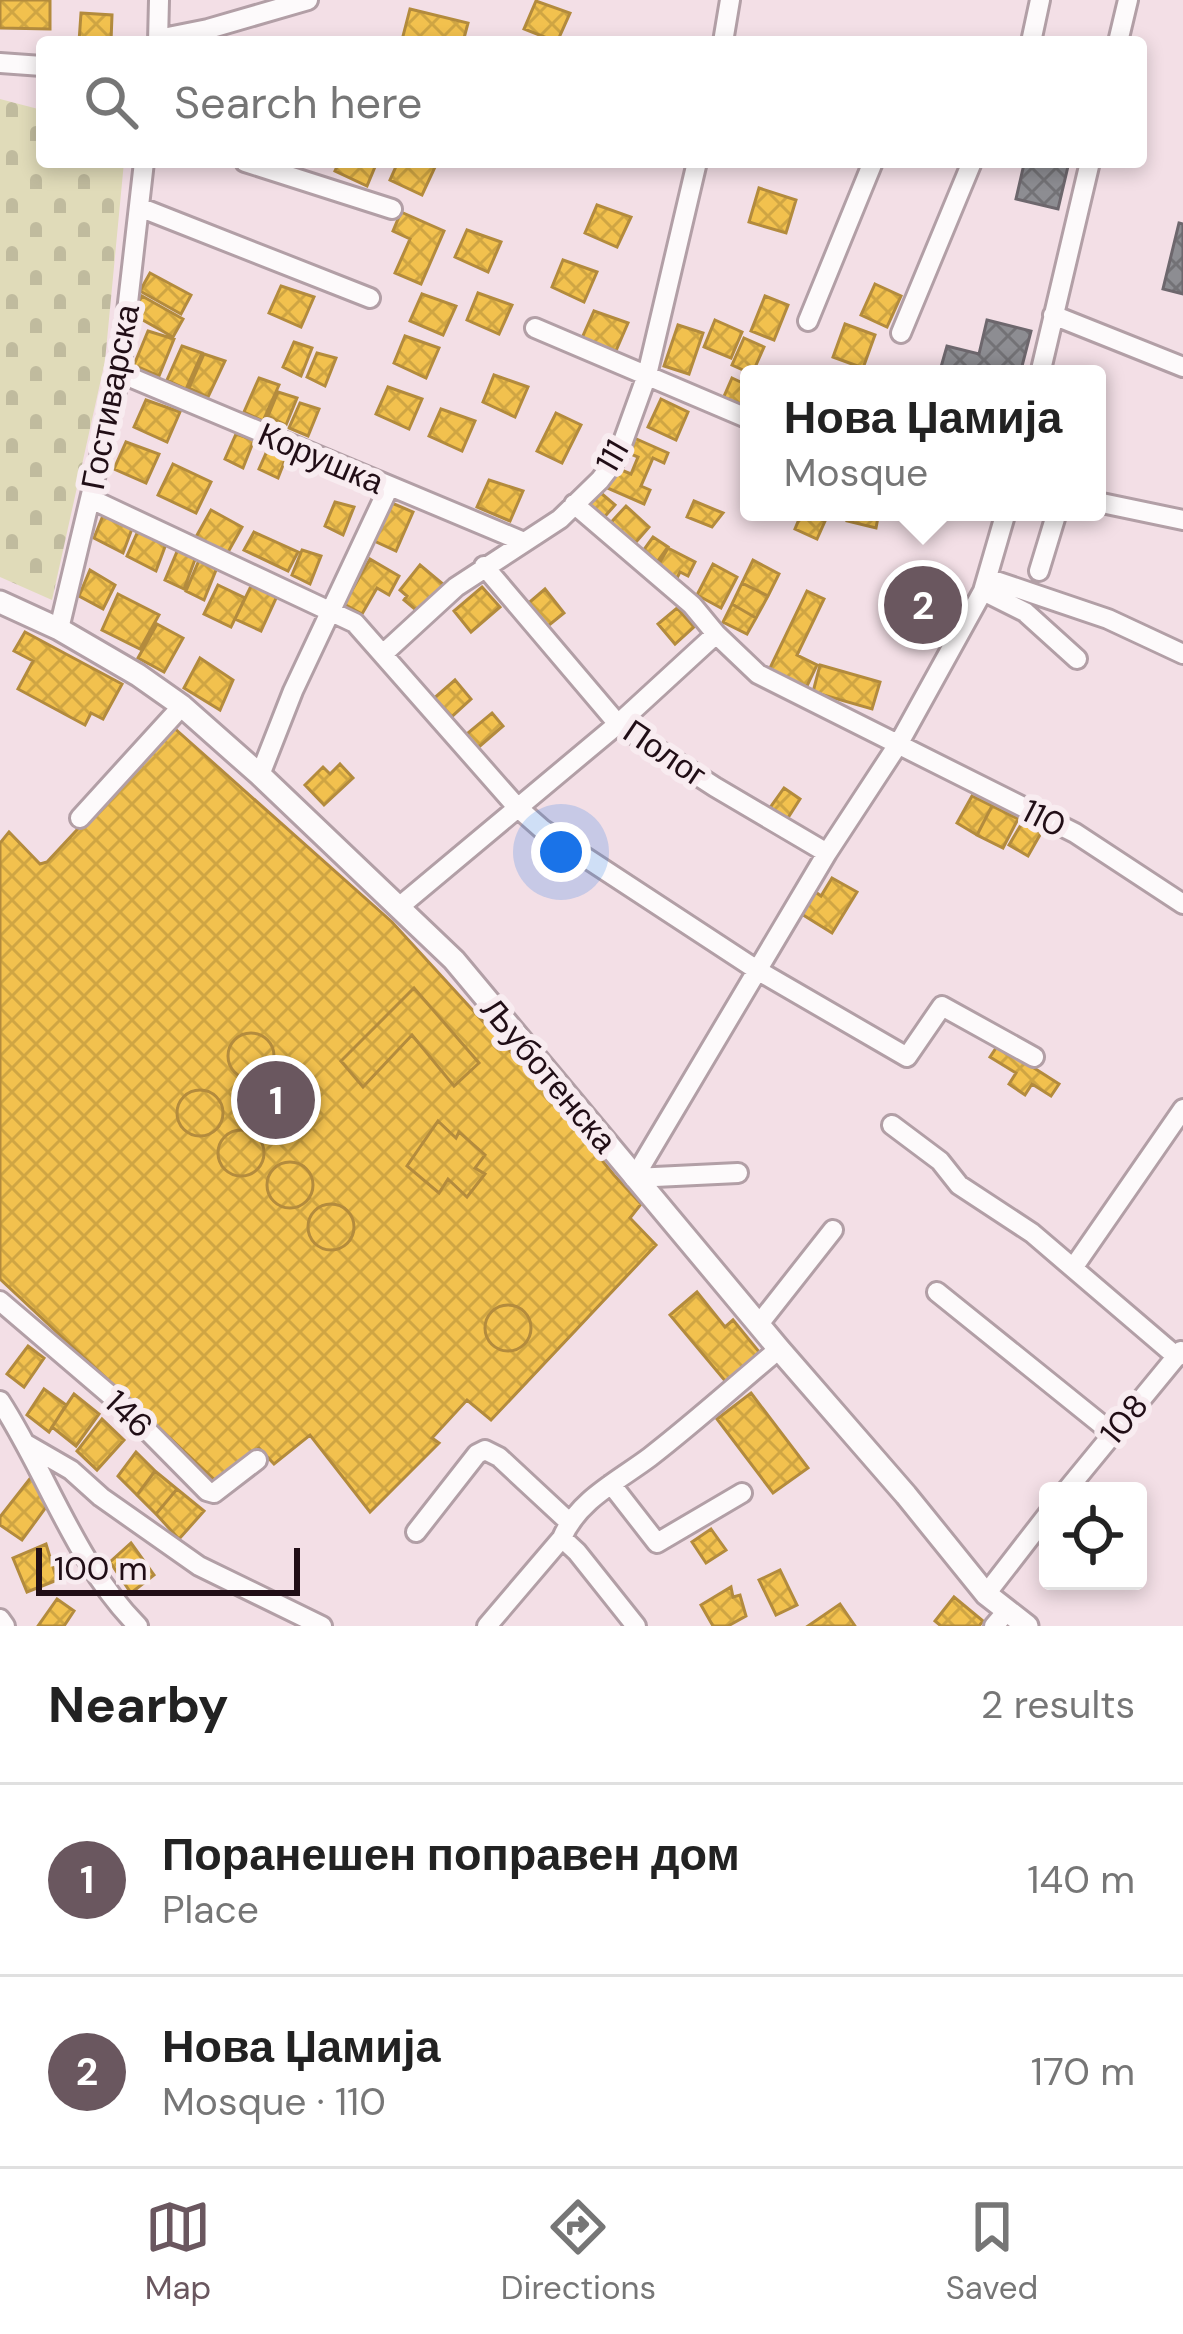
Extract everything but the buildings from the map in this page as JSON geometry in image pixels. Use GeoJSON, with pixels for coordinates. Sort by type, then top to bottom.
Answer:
{"type":"FeatureCollection","features":[{"type":"Feature","properties":{"kind":"main road","name":"Љуботенска"},"geometry":{"type":"LineString","coordinates":[[0,602],[59,628],[182,706],[454,960],[906,1495],[986,1594],[1000,1619],[1027,1626]]}},
{"type":"Feature","properties":{"kind":"street"},"geometry":{"type":"LineString","coordinates":[[158,36],[160,0]]}},
{"type":"Feature","properties":{"kind":"street"},"geometry":{"type":"LineString","coordinates":[[207,36],[308,0]]}},
{"type":"Feature","properties":{"kind":"street"},"geometry":{"type":"LineString","coordinates":[[724,36],[730,0]]}},
{"type":"Feature","properties":{"kind":"street"},"geometry":{"type":"LineString","coordinates":[[1032,36],[1040,0]]}},
{"type":"Feature","properties":{"kind":"street"},"geometry":{"type":"LineString","coordinates":[[1119,36],[1128,0]]}},
{"type":"Feature","properties":{"kind":"street"},"geometry":{"type":"LineString","coordinates":[[0,63],[36,66]]}},
{"type":"Feature","properties":{"kind":"street","name":"Гостиварска"},"geometry":{"type":"LineString","coordinates":[[59,628],[120,373],[143,168]]}},
{"type":"Feature","properties":{"kind":"street"},"geometry":{"type":"LineString","coordinates":[[264,168],[392,209]]}},
{"type":"Feature","properties":{"kind":"street","name":"111"},"geometry":{"type":"LineString","coordinates":[[382,654],[456,587],[540,534],[600,480],[617,458],[647,375],[697,168]]}},
{"type":"Feature","properties":{"kind":"street"},"geometry":{"type":"LineString","coordinates":[[808,322],[871,168]]}},
{"type":"Feature","properties":{"kind":"street"},"geometry":{"type":"LineString","coordinates":[[901,333],[970,168]]}},
{"type":"Feature","properties":{"kind":"street"},"geometry":{"type":"LineString","coordinates":[[1042,365],[1089,168]]}},
{"type":"Feature","properties":{"kind":"street"},"geometry":{"type":"LineString","coordinates":[[139,207],[370,298]]}},
{"type":"Feature","properties":{"kind":"street"},"geometry":{"type":"LineString","coordinates":[[1053,315],[1183,367]]}},
{"type":"Feature","properties":{"kind":"street"},"geometry":{"type":"LineString","coordinates":[[535,328],[740,415]]}},
{"type":"Feature","properties":{"kind":"street","name":"Корушка"},"geometry":{"type":"LineString","coordinates":[[120,373],[524,542]]}},
{"type":"Feature","properties":{"kind":"street"},"geometry":{"type":"LineString","coordinates":[[260,775],[293,691],[389,487]]}},
{"type":"Feature","properties":{"kind":"street"},"geometry":{"type":"LineString","coordinates":[[91,499],[355,623],[517,807],[542,829],[757,970],[907,1057],[942,1006],[1034,1057]]}},
{"type":"Feature","properties":{"kind":"street"},"geometry":{"type":"LineString","coordinates":[[1106,504],[1183,520]]}},
{"type":"Feature","properties":{"kind":"street","name":"110"},"geometry":{"type":"LineString","coordinates":[[574,505],[692,605],[758,674],[1075,833],[1183,904]]}},
{"type":"Feature","properties":{"kind":"street"},"geometry":{"type":"LineString","coordinates":[[634,1178],[827,853],[898,743],[985,585],[1003,521]]}},
{"type":"Feature","properties":{"kind":"street"},"geometry":{"type":"LineString","coordinates":[[1039,571],[1054,521]]}},
{"type":"Feature","properties":{"kind":"street","name":"Полог"},"geometry":{"type":"LineString","coordinates":[[484,566],[618,724],[827,853]]}},
{"type":"Feature","properties":{"kind":"street"},"geometry":{"type":"LineString","coordinates":[[985,585],[1108,619],[1183,654]]}},
{"type":"Feature","properties":{"kind":"street"},"geometry":{"type":"LineString","coordinates":[[985,585],[1025,612],[1077,659]]}},
{"type":"Feature","properties":{"kind":"street"},"geometry":{"type":"LineString","coordinates":[[399,907],[618,724],[716,634]]}},
{"type":"Feature","properties":{"kind":"street"},"geometry":{"type":"LineString","coordinates":[[80,818],[182,706]]}},
{"type":"Feature","properties":{"kind":"street"},"geometry":{"type":"LineString","coordinates":[[1073,1268],[1183,1109]]}},
{"type":"Feature","properties":{"kind":"street"},"geometry":{"type":"LineString","coordinates":[[892,1125],[940,1161],[959,1185],[1032,1233],[1180,1353]]}},
{"type":"Feature","properties":{"kind":"street"},"geometry":{"type":"LineString","coordinates":[[634,1178],[738,1173]]}},
{"type":"Feature","properties":{"kind":"street"},"geometry":{"type":"LineString","coordinates":[[759,1324],[833,1230]]}},
{"type":"Feature","properties":{"kind":"street"},"geometry":{"type":"LineString","coordinates":[[937,1292],[1112,1433]]}},
{"type":"Feature","properties":{"kind":"street","name":"146"},"geometry":{"type":"LineString","coordinates":[[0,1300],[124,1407],[207,1491],[216,1491],[257,1460]]}},
{"type":"Feature","properties":{"kind":"street"},"geometry":{"type":"LineString","coordinates":[[487,1626],[565,1530],[611,1484],[649,1458],[778,1349]]}},
{"type":"Feature","properties":{"kind":"street","name":"108"},"geometry":{"type":"LineString","coordinates":[[1073,1482],[1180,1353]]}},
{"type":"Feature","properties":{"kind":"street"},"geometry":{"type":"LineString","coordinates":[[0,1401],[81,1549],[139,1626]]}},
{"type":"Feature","properties":{"kind":"street"},"geometry":{"type":"LineString","coordinates":[[26,1444],[70,1470],[200,1566],[322,1626]]}},
{"type":"Feature","properties":{"kind":"street"},"geometry":{"type":"LineString","coordinates":[[416,1532],[485,1450],[499,1457],[565,1530],[635,1626]]}},
{"type":"Feature","properties":{"kind":"street"},"geometry":{"type":"LineString","coordinates":[[611,1484],[657,1543],[742,1492]]}},
{"type":"Feature","properties":{"kind":"street"},"geometry":{"type":"LineString","coordinates":[[986,1594],[1039,1526]]}},
{"type":"Feature","properties":{"kind":"green space"},"geometry":{"type":"Polygon","coordinates":[[[0,99],[36,108],[36,168],[123,168],[105,361],[52,600],[0,577],[0,99]]]}},
{"type":"Feature","properties":{"kind":"place","name":"Нова Џамија"},"geometry":{"type":"Point","coordinates":[923,605]}},
{"type":"Feature","properties":{"kind":"place","name":"Поранешен поправен дом"},"geometry":{"type":"Point","coordinates":[276,1100]}}]}
